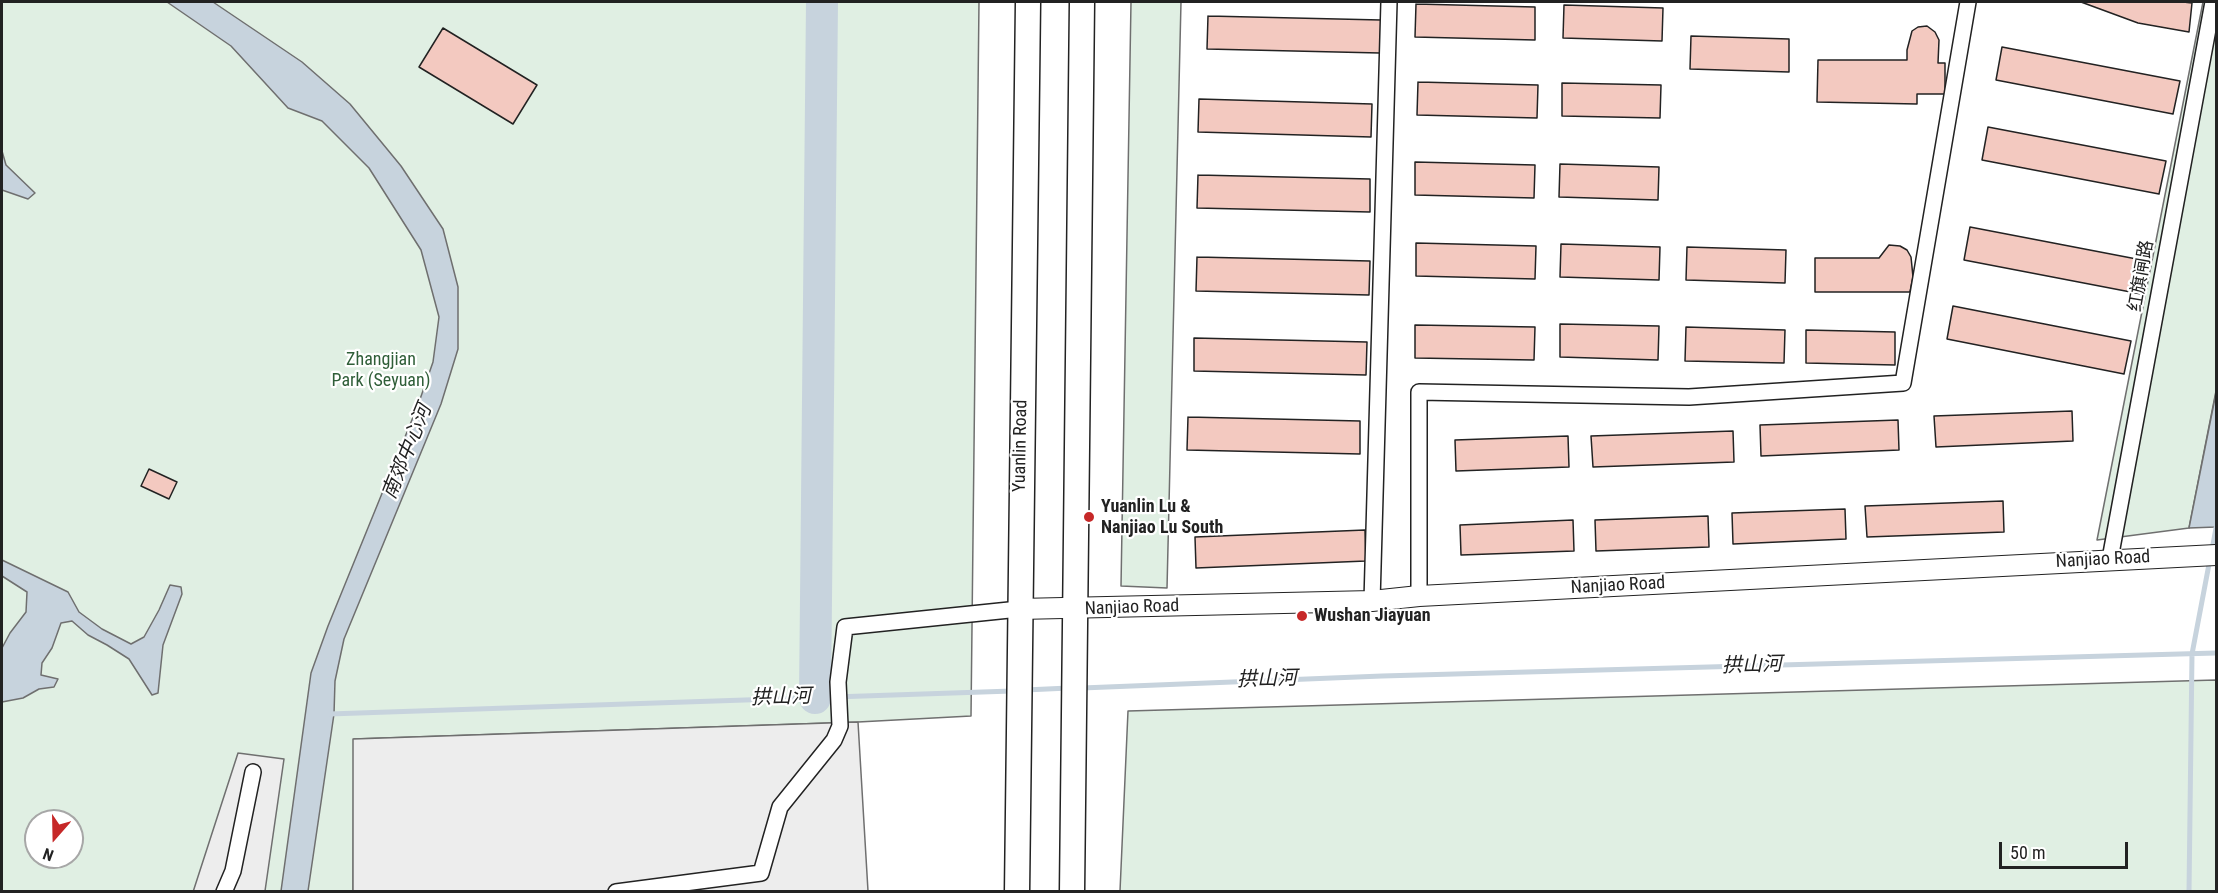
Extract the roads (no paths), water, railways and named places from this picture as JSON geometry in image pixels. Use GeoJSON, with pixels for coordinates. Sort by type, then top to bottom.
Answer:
{"type":"FeatureCollection","features":[{"type":"Feature","properties":{"kind":"main road","name":"Yuanlin Road"},"geometry":{"type":"LineString","coordinates":[[1017,891],[1028,2]]}},
{"type":"Feature","properties":{"kind":"main road"},"geometry":{"type":"LineString","coordinates":[[1072,891],[1082,2]]}},
{"type":"Feature","properties":{"kind":"street"},"geometry":{"type":"LineString","coordinates":[[1372,601],[1389,2]]}},
{"type":"Feature","properties":{"kind":"street"},"geometry":{"type":"LineString","coordinates":[[1419,596],[1419,392],[1689,397],[1903,383],[1968,2]]}},
{"type":"Feature","properties":{"kind":"street","name":"红旗闸路"},"geometry":{"type":"LineString","coordinates":[[2110,559],[2213,2]]}},
{"type":"Feature","properties":{"kind":"street","name":"Nanjiao Road"},"geometry":{"type":"LineString","coordinates":[[1019,609],[1372,601],[1419,596],[2217,555]]}},
{"type":"Feature","properties":{"kind":"street"},"geometry":{"type":"LineString","coordinates":[[616,891],[761,873],[780,807],[834,740],[840,726],[838,682],[845,627],[1019,609]]}},
{"type":"Feature","properties":{"kind":"street"},"geometry":{"type":"LineString","coordinates":[[224,891],[233,871],[253,772]]}},
{"type":"Feature","properties":{"kind":"water","name":"南郊中心河"},"geometry":{"type":"Polygon","coordinates":[[[167,2],[213,2],[302,62],[350,104],[401,166],[443,229],[458,287],[458,349],[441,404],[344,639],[335,681],[334,714],[308,891],[281,891],[311,673],[418,405],[433,362],[439,317],[421,250],[369,168],[322,121],[288,108],[231,46],[167,2]]]}},
{"type":"Feature","properties":{"kind":"water"},"geometry":{"type":"Polygon","coordinates":[[[2,151],[6,165],[35,193],[28,199],[2,190],[2,151]]]}},
{"type":"Feature","properties":{"kind":"water"},"geometry":{"type":"Polygon","coordinates":[[[2216,393],[2216,527],[2189,528],[2216,393]]]}},
{"type":"Feature","properties":{"kind":"water"},"geometry":{"type":"Polygon","coordinates":[[[2,560],[68,592],[79,612],[102,629],[131,644],[144,637],[170,585],[181,587],[182,594],[163,645],[158,693],[152,695],[129,659],[88,635],[72,621],[61,623],[52,648],[42,663],[41,675],[58,679],[54,687],[39,689],[23,698],[2,702],[2,648],[26,612],[27,592],[2,576],[2,560]]]}},
{"type":"Feature","properties":{"kind":"waterway"},"geometry":{"type":"LineString","coordinates":[[815,698],[822,2]]}},
{"type":"Feature","properties":{"kind":"waterway"},"geometry":{"type":"LineString","coordinates":[[2212,550],[2216,528]]}},
{"type":"Feature","properties":{"kind":"waterway"},"geometry":{"type":"LineString","coordinates":[[2189,892],[2192,654],[2210,559]]}},
{"type":"Feature","properties":{"kind":"waterway","name":"拱山河"},"geometry":{"type":"LineString","coordinates":[[1082,688],[1382,676],[2216,653]]}},
{"type":"Feature","properties":{"kind":"waterway","name":"拱山河"},"geometry":{"type":"LineString","coordinates":[[1025,690],[1069,688]]}},
{"type":"Feature","properties":{"kind":"waterway","name":"拱山河"},"geometry":{"type":"LineString","coordinates":[[329,714],[1012,691]]}},
{"type":"Feature","properties":{"kind":"place","name":"Yuanlin Lu & Nanjiao Lu South"},"geometry":{"type":"Point","coordinates":[1089,517]}},
{"type":"Feature","properties":{"kind":"place","name":"Wushan Jiayuan"},"geometry":{"type":"Point","coordinates":[1302,616]}},
{"type":"Feature","properties":{"kind":"park label","name":"Zhangjian Park (Seyuan)"},"geometry":{"type":"Point","coordinates":[381,370]}}]}
